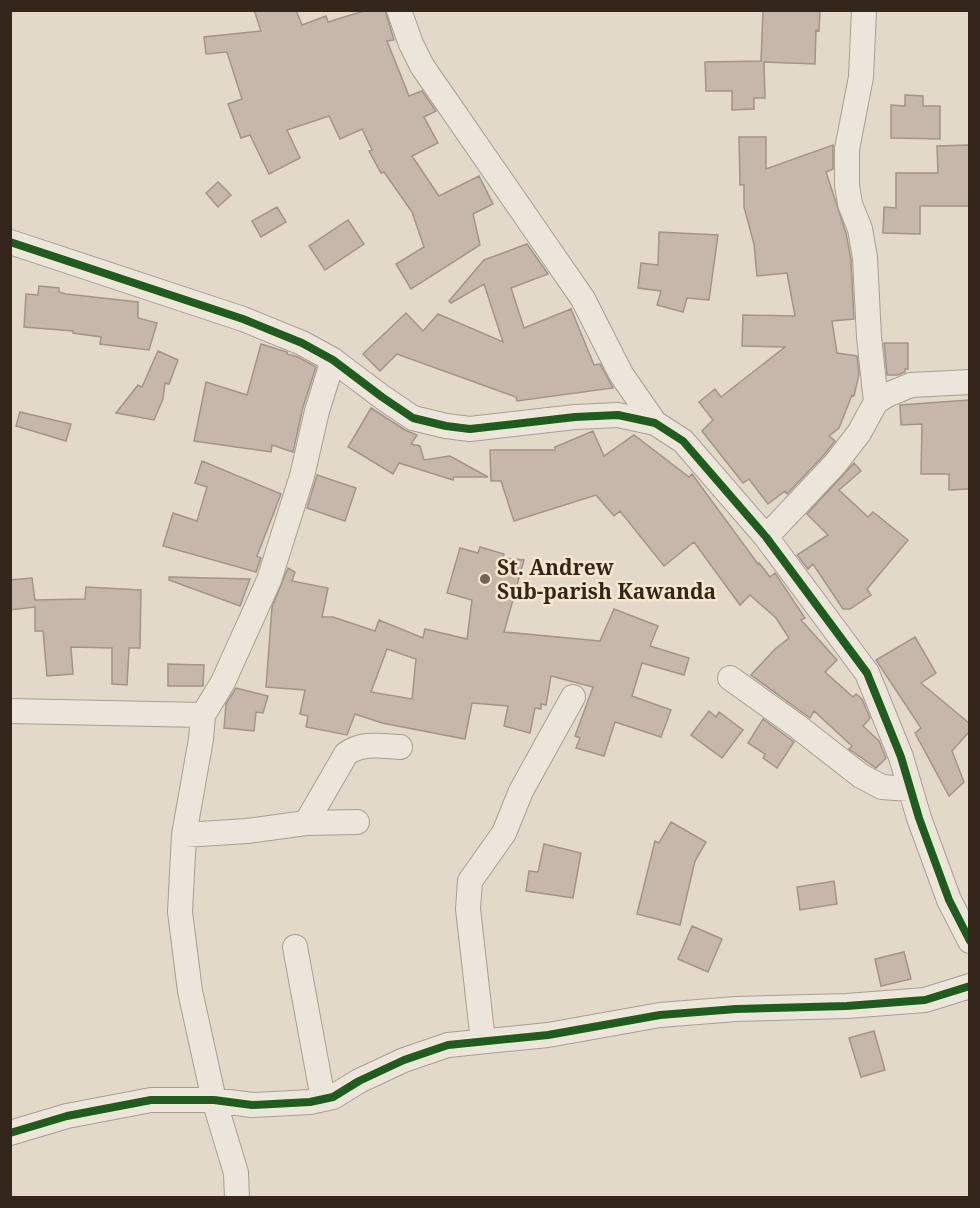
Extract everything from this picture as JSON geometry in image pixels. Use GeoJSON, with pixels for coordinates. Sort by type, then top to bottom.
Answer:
{"type":"FeatureCollection","features":[{"type":"Feature","properties":{"kind":"street"},"geometry":{"type":"LineString","coordinates":[[399,10],[411,44],[422,66],[583,299],[621,374],[655,423]]}},
{"type":"Feature","properties":{"kind":"street"},"geometry":{"type":"LineString","coordinates":[[864,10],[861,77],[847,149],[847,185],[850,204],[860,229],[865,258],[869,338],[876,402]]}},
{"type":"Feature","properties":{"kind":"street"},"geometry":{"type":"LineString","coordinates":[[10,242],[243,319],[302,343],[333,360],[413,418],[470,429],[575,417],[618,415],[655,423],[683,441],[766,537],[867,673],[901,757],[949,900],[969,941]]}},
{"type":"Feature","properties":{"kind":"street"},"geometry":{"type":"LineString","coordinates":[[237,1197],[236,1173],[214,1100],[190,991],[180,912],[184,835],[200,749],[203,714],[223,682],[269,580],[302,476],[317,411],[333,360]]}},
{"type":"Feature","properties":{"kind":"street"},"geometry":{"type":"LineString","coordinates":[[766,537],[835,464],[859,433],[876,402],[911,386],[969,382]]}},
{"type":"Feature","properties":{"kind":"street"},"geometry":{"type":"LineString","coordinates":[[730,678],[861,776],[882,787],[910,789]]}},
{"type":"Feature","properties":{"kind":"street"},"geometry":{"type":"LineString","coordinates":[[483,1041],[468,909],[470,881],[504,833],[521,791],[573,697]]}},
{"type":"Feature","properties":{"kind":"street"},"geometry":{"type":"LineString","coordinates":[[10,711],[203,714]]}},
{"type":"Feature","properties":{"kind":"street"},"geometry":{"type":"LineString","coordinates":[[306,823],[346,754],[362,746],[400,747]]}},
{"type":"Feature","properties":{"kind":"street"},"geometry":{"type":"LineString","coordinates":[[184,835],[247,831],[306,823],[357,822]]}},
{"type":"Feature","properties":{"kind":"street"},"geometry":{"type":"LineString","coordinates":[[295,948],[323,1100]]}},
{"type":"Feature","properties":{"kind":"street"},"geometry":{"type":"LineString","coordinates":[[10,1133],[67,1116],[151,1100],[214,1100],[252,1105],[281,1105],[323,1100],[404,1060],[448,1045],[548,1035],[660,1015],[925,1000],[969,986]]}},
{"type":"Feature","properties":{"kind":"building"},"geometry":{"type":"Polygon","coordinates":[[[254,10],[296,10],[302,25],[326,16],[328,22],[367,10],[385,10],[394,40],[387,41],[409,96],[422,91],[436,111],[424,117],[438,143],[412,156],[439,196],[479,176],[493,204],[473,214],[480,245],[411,289],[396,264],[424,247],[412,212],[384,172],[381,173],[369,151],[372,150],[362,129],[340,139],[329,116],[287,130],[300,158],[269,174],[250,135],[241,138],[228,104],[242,99],[227,52],[206,54],[204,37],[261,31],[254,10]]]}},
{"type":"Feature","properties":{"kind":"building"},"geometry":{"type":"Polygon","coordinates":[[[763,10],[820,10],[819,31],[816,30],[815,64],[764,62],[765,98],[754,98],[754,109],[732,110],[732,91],[706,91],[705,62],[761,61],[763,10]]]}},
{"type":"Feature","properties":{"kind":"building"},"geometry":{"type":"Polygon","coordinates":[[[905,95],[923,96],[923,106],[940,106],[940,139],[891,138],[891,105],[905,106],[905,95]]]}},
{"type":"Feature","properties":{"kind":"building"},"geometry":{"type":"Polygon","coordinates":[[[739,137],[766,137],[766,169],[833,145],[833,169],[826,172],[846,233],[851,260],[854,319],[832,321],[837,353],[857,356],[859,374],[854,396],[852,395],[839,428],[829,436],[835,441],[824,455],[787,494],[785,491],[768,504],[749,479],[743,483],[702,431],[713,420],[699,402],[715,389],[721,397],[785,347],[742,346],[743,315],[795,316],[787,273],[757,276],[754,244],[744,207],[744,185],[740,185],[739,137]]]}},
{"type":"Feature","properties":{"kind":"building"},"geometry":{"type":"Polygon","coordinates":[[[969,145],[969,206],[920,206],[920,234],[883,233],[884,207],[896,208],[896,173],[938,173],[937,146],[969,145]]]}},
{"type":"Feature","properties":{"kind":"building"},"geometry":{"type":"Polygon","coordinates":[[[218,182],[231,195],[218,207],[206,193],[218,182]]]}},
{"type":"Feature","properties":{"kind":"building"},"geometry":{"type":"Polygon","coordinates":[[[277,207],[286,222],[261,237],[252,221],[277,207]]]}},
{"type":"Feature","properties":{"kind":"building"},"geometry":{"type":"Polygon","coordinates":[[[348,220],[364,244],[325,270],[309,246],[348,220]]]}},
{"type":"Feature","properties":{"kind":"building"},"geometry":{"type":"Polygon","coordinates":[[[659,232],[718,235],[709,300],[687,298],[683,312],[657,305],[661,291],[638,288],[641,263],[658,265],[659,232]]]}},
{"type":"Feature","properties":{"kind":"building"},"geometry":{"type":"Polygon","coordinates":[[[527,244],[548,274],[511,288],[524,328],[571,309],[594,365],[600,364],[613,388],[517,401],[516,397],[397,354],[380,371],[363,354],[406,313],[423,331],[438,314],[503,342],[484,284],[451,303],[449,301],[484,260],[527,244]]]}},
{"type":"Feature","properties":{"kind":"building"},"geometry":{"type":"Polygon","coordinates":[[[39,286],[59,288],[59,292],[66,294],[138,302],[138,318],[157,323],[149,350],[100,344],[101,337],[73,333],[73,331],[24,327],[26,294],[38,295],[39,286]]]}},
{"type":"Feature","properties":{"kind":"building"},"geometry":{"type":"Polygon","coordinates":[[[884,343],[908,343],[908,369],[905,369],[905,372],[898,375],[887,375],[884,343]]]}},
{"type":"Feature","properties":{"kind":"building"},"geometry":{"type":"Polygon","coordinates":[[[261,344],[287,352],[316,367],[303,407],[293,452],[272,445],[271,452],[194,441],[206,382],[247,395],[261,344]]]}},
{"type":"Feature","properties":{"kind":"building"},"geometry":{"type":"Polygon","coordinates":[[[158,351],[178,360],[169,384],[165,383],[163,399],[154,420],[116,413],[138,385],[142,387],[158,351]]]}},
{"type":"Feature","properties":{"kind":"building"},"geometry":{"type":"Polygon","coordinates":[[[969,400],[969,489],[949,490],[949,474],[921,474],[922,424],[901,425],[900,405],[969,400]]]}},
{"type":"Feature","properties":{"kind":"building"},"geometry":{"type":"Polygon","coordinates":[[[371,408],[417,435],[411,444],[420,446],[424,460],[450,456],[488,477],[454,477],[453,480],[399,463],[393,474],[348,447],[371,408]]]}},
{"type":"Feature","properties":{"kind":"building"},"geometry":{"type":"Polygon","coordinates":[[[20,412],[71,424],[66,441],[16,426],[20,412]]]}},
{"type":"Feature","properties":{"kind":"building"},"geometry":{"type":"Polygon","coordinates":[[[593,431],[604,456],[634,435],[689,477],[692,474],[758,564],[770,577],[775,573],[805,618],[801,620],[837,660],[825,672],[853,697],[856,694],[862,699],[870,718],[863,726],[879,741],[886,758],[876,768],[849,749],[852,746],[814,711],[810,718],[751,675],[775,649],[789,638],[776,618],[750,595],[740,605],[694,542],[664,566],[620,511],[614,516],[596,495],[514,521],[501,481],[491,481],[490,450],[555,450],[555,447],[593,431]]]}},
{"type":"Feature","properties":{"kind":"building"},"geometry":{"type":"Polygon","coordinates":[[[202,461],[281,494],[257,556],[261,558],[256,572],[163,546],[173,513],[197,521],[207,487],[195,483],[202,461]]]}},
{"type":"Feature","properties":{"kind":"building"},"geometry":{"type":"Polygon","coordinates":[[[854,463],[861,471],[839,490],[868,517],[873,512],[908,540],[867,589],[871,595],[850,609],[843,609],[813,564],[808,569],[797,555],[828,535],[807,514],[854,463]]]}},
{"type":"Feature","properties":{"kind":"building"},"geometry":{"type":"Polygon","coordinates":[[[317,475],[356,488],[345,521],[307,508],[317,475]]]}},
{"type":"Feature","properties":{"kind":"building"},"geometry":{"type":"Polygon","coordinates":[[[480,547],[504,554],[503,558],[524,560],[504,632],[600,641],[614,609],[658,626],[650,646],[689,658],[684,675],[642,663],[632,696],[671,710],[661,737],[615,722],[604,756],[576,748],[580,738],[575,736],[593,687],[551,676],[546,705],[541,704],[541,709],[535,708],[530,733],[504,726],[508,706],[472,703],[465,739],[382,723],[355,714],[347,735],[306,727],[308,716],[300,714],[305,690],[266,687],[272,607],[288,568],[295,572],[292,581],[328,588],[322,617],[333,617],[375,631],[379,620],[423,638],[425,629],[467,639],[472,600],[447,593],[460,548],[478,553],[480,547]],[[387,649],[371,692],[412,699],[416,659],[387,649]]]}},
{"type":"Feature","properties":{"kind":"building"},"geometry":{"type":"Polygon","coordinates":[[[169,577],[250,579],[240,606],[169,580],[169,577]]]}},
{"type":"Feature","properties":{"kind":"building"},"geometry":{"type":"Polygon","coordinates":[[[32,578],[35,600],[85,599],[86,587],[141,590],[140,648],[129,648],[127,685],[112,684],[112,648],[71,647],[73,674],[47,676],[43,631],[35,631],[35,607],[10,610],[10,580],[32,578]]]}},
{"type":"Feature","properties":{"kind":"building"},"geometry":{"type":"Polygon","coordinates":[[[915,637],[936,673],[921,683],[969,723],[969,732],[952,751],[964,782],[949,796],[915,733],[921,728],[876,660],[915,637]]]}},
{"type":"Feature","properties":{"kind":"building"},"geometry":{"type":"Polygon","coordinates":[[[168,664],[204,665],[203,686],[168,686],[168,664]]]}},
{"type":"Feature","properties":{"kind":"building"},"geometry":{"type":"Polygon","coordinates":[[[236,688],[268,696],[263,713],[256,712],[254,731],[224,728],[226,704],[236,688]]]}},
{"type":"Feature","properties":{"kind":"building"},"geometry":{"type":"Polygon","coordinates":[[[709,711],[716,717],[719,712],[743,730],[722,758],[691,735],[709,711]]]}},
{"type":"Feature","properties":{"kind":"building"},"geometry":{"type":"Polygon","coordinates":[[[763,719],[794,742],[777,768],[763,758],[765,754],[748,743],[763,719]]]}},
{"type":"Feature","properties":{"kind":"building"},"geometry":{"type":"Polygon","coordinates":[[[671,822],[706,842],[695,861],[680,925],[637,914],[655,841],[659,843],[671,822]]]}},
{"type":"Feature","properties":{"kind":"building"},"geometry":{"type":"Polygon","coordinates":[[[544,844],[581,853],[573,898],[526,891],[529,871],[538,872],[544,844]]]}},
{"type":"Feature","properties":{"kind":"building"},"geometry":{"type":"Polygon","coordinates":[[[834,881],[837,904],[800,910],[797,887],[834,881]]]}},
{"type":"Feature","properties":{"kind":"building"},"geometry":{"type":"Polygon","coordinates":[[[692,926],[722,939],[708,972],[678,959],[692,926]]]}},
{"type":"Feature","properties":{"kind":"building"},"geometry":{"type":"Polygon","coordinates":[[[904,952],[911,979],[881,986],[875,959],[904,952]]]}},
{"type":"Feature","properties":{"kind":"building"},"geometry":{"type":"Polygon","coordinates":[[[874,1031],[885,1070],[861,1077],[849,1038],[874,1031]]]}},
{"type":"Feature","properties":{"kind":"cycle path"},"geometry":{"type":"LineString","coordinates":[[10,242],[243,319],[302,343],[333,360],[413,418],[470,429],[575,417],[618,415],[655,423],[683,441],[766,537],[867,673],[901,757],[919,818],[949,900],[970,941]]}},
{"type":"Feature","properties":{"kind":"cycle path"},"geometry":{"type":"LineString","coordinates":[[10,1133],[67,1116],[151,1100],[214,1100],[252,1105],[310,1102],[333,1097],[359,1081],[404,1060],[448,1045],[548,1035],[660,1015],[925,1000],[970,986]]}},
{"type":"Feature","properties":{"kind":"place","name":"St. Andrew Sub-parish Kawanda"},"geometry":{"type":"Point","coordinates":[485,579]}}]}
